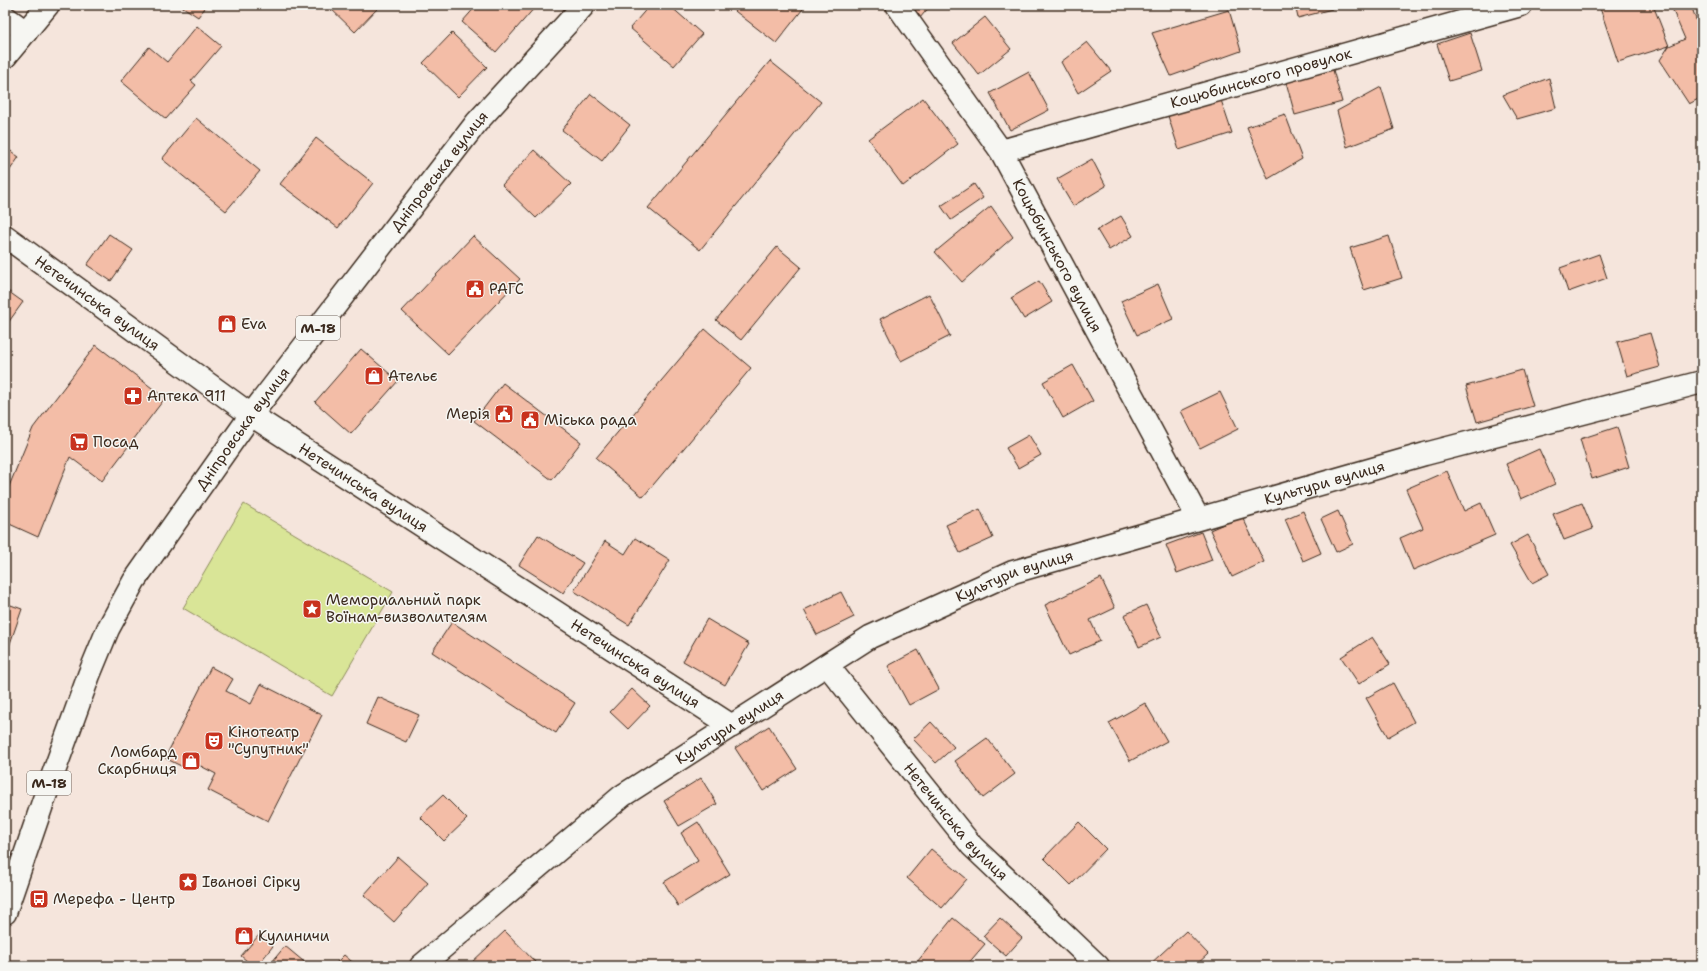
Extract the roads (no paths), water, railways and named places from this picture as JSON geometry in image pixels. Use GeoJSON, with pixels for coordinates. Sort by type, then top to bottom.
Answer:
{"type":"FeatureCollection","features":[{"type":"Feature","properties":{"kind":"main road"},"geometry":{"type":"LineString","coordinates":[[5,57],[48,5]]}},
{"type":"Feature","properties":{"kind":"main road","name":"Дніпровська вулиця"},"geometry":{"type":"LineString","coordinates":[[5,913],[45,794],[89,675],[108,629],[134,581],[251,415],[477,122],[584,5]]}},
{"type":"Feature","properties":{"kind":"main road","name":"Коцюбинського вулиця"},"geometry":{"type":"LineString","coordinates":[[897,5],[1000,151],[1198,518]]}},
{"type":"Feature","properties":{"kind":"main road","name":"Коцюбинського провулок"},"geometry":{"type":"LineString","coordinates":[[1000,151],[1522,5]]}},
{"type":"Feature","properties":{"kind":"main road"},"geometry":{"type":"LineString","coordinates":[[5,17],[26,32]]}},
{"type":"Feature","properties":{"kind":"main road","name":"Нетечинська вулиця"},"geometry":{"type":"LineString","coordinates":[[5,236],[251,415],[732,726]]}},
{"type":"Feature","properties":{"kind":"main road","name":"Культури вулиця"},"geometry":{"type":"LineString","coordinates":[[421,966],[622,796],[870,637],[1013,572],[1425,454],[1702,382]]}},
{"type":"Feature","properties":{"kind":"main road","name":"Нетечинська вулиця"},"geometry":{"type":"LineString","coordinates":[[827,665],[972,846],[1098,966]]}},
{"type":"Feature","properties":{"kind":"place","name":"РАГС"},"geometry":{"type":"Point","coordinates":[475,289]}},
{"type":"Feature","properties":{"kind":"place","name":"Eva"},"geometry":{"type":"Point","coordinates":[227,324]}},
{"type":"Feature","properties":{"kind":"place","name":"Ательє"},"geometry":{"type":"Point","coordinates":[374,376]}},
{"type":"Feature","properties":{"kind":"place","name":"Аптека 911"},"geometry":{"type":"Point","coordinates":[133,396]}},
{"type":"Feature","properties":{"kind":"place","name":"Мерія"},"geometry":{"type":"Point","coordinates":[504,414]}},
{"type":"Feature","properties":{"kind":"place","name":"Міська рада"},"geometry":{"type":"Point","coordinates":[530,420]}},
{"type":"Feature","properties":{"kind":"place","name":"Посад"},"geometry":{"type":"Point","coordinates":[79,442]}},
{"type":"Feature","properties":{"kind":"place","name":"Мемориальний парк Воїнам-визволителям"},"geometry":{"type":"Point","coordinates":[312,609]}},
{"type":"Feature","properties":{"kind":"place","name":"Кінотеатр \"Супутник\""},"geometry":{"type":"Point","coordinates":[214,741]}},
{"type":"Feature","properties":{"kind":"place","name":"Ломбард Скарбниця"},"geometry":{"type":"Point","coordinates":[191,761]}},
{"type":"Feature","properties":{"kind":"place","name":"Іванові Сірку"},"geometry":{"type":"Point","coordinates":[188,882]}},
{"type":"Feature","properties":{"kind":"place","name":"Мерефа - Центр"},"geometry":{"type":"Point","coordinates":[39,899]}},
{"type":"Feature","properties":{"kind":"place","name":"Кулиничи"},"geometry":{"type":"Point","coordinates":[244,936]}}]}
